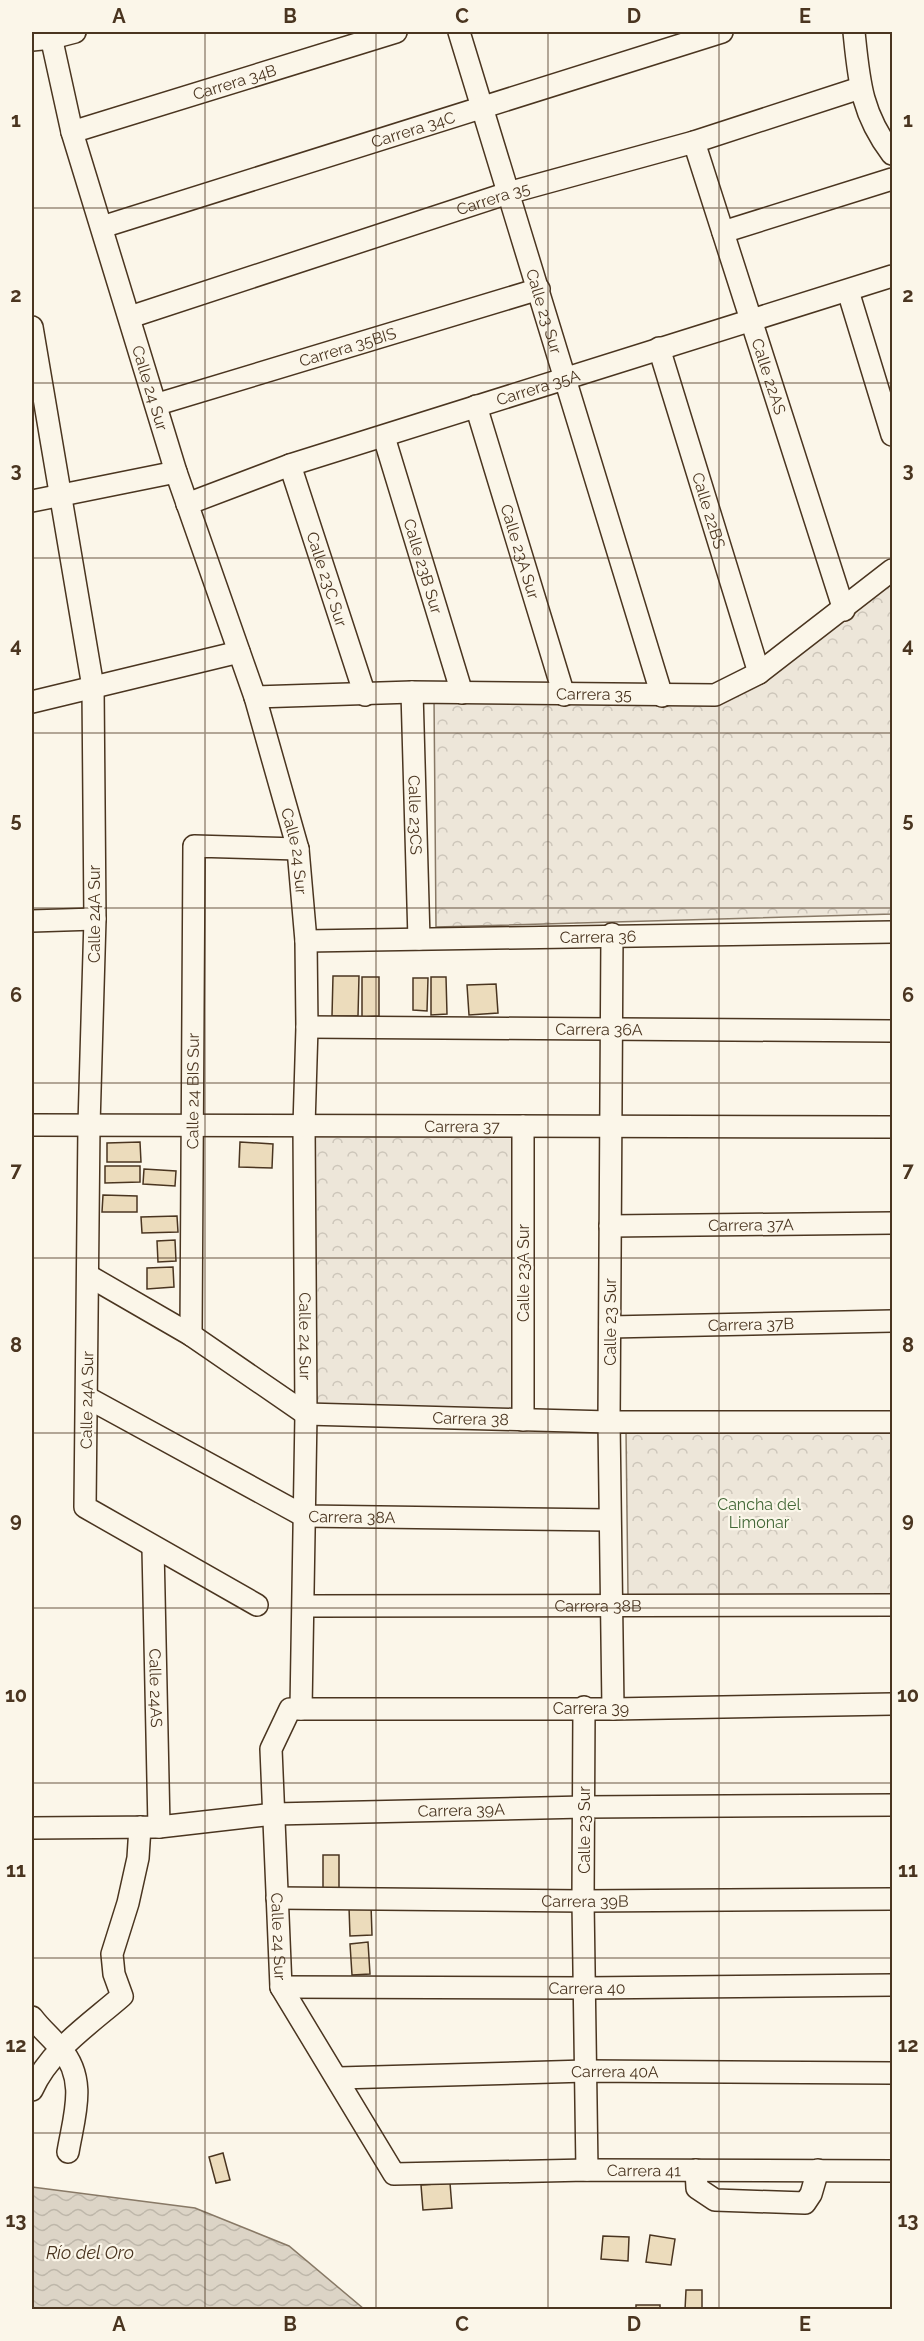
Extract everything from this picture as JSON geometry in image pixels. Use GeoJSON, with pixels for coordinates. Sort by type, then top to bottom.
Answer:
{"type":"FeatureCollection","features":[{"type":"Feature","properties":{"kind":"street"},"geometry":{"type":"LineString","coordinates":[[45,37],[75,32]]}},
{"type":"Feature","properties":{"kind":"street","name":"Carrera 34B"},"geometry":{"type":"LineString","coordinates":[[72,132],[396,32]]}},
{"type":"Feature","properties":{"kind":"street","name":"Calle 23 Sur"},"geometry":{"type":"LineString","coordinates":[[459,32],[662,696]]}},
{"type":"Feature","properties":{"kind":"street","name":"Carrera 34C"},"geometry":{"type":"LineString","coordinates":[[102,227],[722,32]]}},
{"type":"Feature","properties":{"kind":"street"},"geometry":{"type":"LineString","coordinates":[[854,32],[860,88],[874,130],[892,154]]}},
{"type":"Feature","properties":{"kind":"street","name":"Calle 24 Sur"},"geometry":{"type":"LineString","coordinates":[[45,37],[72,132],[158,404],[176,472],[255,697],[298,849],[306,941],[308,1028],[304,1126],[306,1414],[304,1606],[296,1709],[271,1749],[281,1987],[339,2078],[394,2174]]}},
{"type":"Feature","properties":{"kind":"street","name":"Carrera 35"},"geometry":{"type":"LineString","coordinates":[[130,317],[508,193],[694,142],[860,88]]}},
{"type":"Feature","properties":{"kind":"street","name":"Calle 22AS"},"geometry":{"type":"LineString","coordinates":[[694,142],[844,610]]}},
{"type":"Feature","properties":{"kind":"street"},"geometry":{"type":"LineString","coordinates":[[723,232],[892,179]]}},
{"type":"Feature","properties":{"kind":"street","name":"Carrera 35A"},"geometry":{"type":"LineString","coordinates":[[188,504],[290,465],[892,276]]}},
{"type":"Feature","properties":{"kind":"street","name":"Carrera 35BIS"},"geometry":{"type":"LineString","coordinates":[[158,404],[539,289]]}},
{"type":"Feature","properties":{"kind":"street"},"geometry":{"type":"LineString","coordinates":[[848,291],[892,435]]}},
{"type":"Feature","properties":{"kind":"street","name":"Calle 24A Sur"},"geometry":{"type":"LineString","coordinates":[[32,327],[93,687],[95,919],[89,1125],[88,1398],[85,1507],[153,1548]]}},
{"type":"Feature","properties":{"kind":"street","name":"Calle 22BS"},"geometry":{"type":"LineString","coordinates":[[659,348],[759,673]]}},
{"type":"Feature","properties":{"kind":"street","name":"Calle 23A Sur"},"geometry":{"type":"LineString","coordinates":[[476,406],[564,695]]}},
{"type":"Feature","properties":{"kind":"street","name":"Calle 23B Sur"},"geometry":{"type":"LineString","coordinates":[[384,437],[462,693]]}},
{"type":"Feature","properties":{"kind":"street","name":"Calle 23C Sur"},"geometry":{"type":"LineString","coordinates":[[290,465],[365,695]]}},
{"type":"Feature","properties":{"kind":"street"},"geometry":{"type":"LineString","coordinates":[[32,501],[176,472]]}},
{"type":"Feature","properties":{"kind":"street","name":"Carrera 35"},"geometry":{"type":"LineString","coordinates":[[255,697],[412,692],[715,695],[759,673],[844,610],[892,570]]}},
{"type":"Feature","properties":{"kind":"street"},"geometry":{"type":"LineString","coordinates":[[32,702],[239,652]]}},
{"type":"Feature","properties":{"kind":"street","name":"Calle 23CS"},"geometry":{"type":"LineString","coordinates":[[412,692],[418,939]]}},
{"type":"Feature","properties":{"kind":"street","name":"Calle 24 BIS Sur"},"geometry":{"type":"LineString","coordinates":[[191,1335],[194,846],[298,849]]}},
{"type":"Feature","properties":{"kind":"street"},"geometry":{"type":"LineString","coordinates":[[32,921],[95,919]]}},
{"type":"Feature","properties":{"kind":"street","name":"Carrera 36"},"geometry":{"type":"LineString","coordinates":[[306,941],[612,934],[892,932]]}},
{"type":"Feature","properties":{"kind":"street","name":"Calle 23 Sur"},"geometry":{"type":"LineString","coordinates":[[612,934],[609,1520],[613,1709]]}},
{"type":"Feature","properties":{"kind":"street","name":"Carrera 36A"},"geometry":{"type":"LineString","coordinates":[[308,1028],[892,1031]]}},
{"type":"Feature","properties":{"kind":"street","name":"Carrera 37"},"geometry":{"type":"LineString","coordinates":[[32,1125],[892,1127]]}},
{"type":"Feature","properties":{"kind":"street","name":"Calle 23A Sur"},"geometry":{"type":"LineString","coordinates":[[523,1126],[523,1420]]}},
{"type":"Feature","properties":{"kind":"street","name":"Carrera 37A"},"geometry":{"type":"LineString","coordinates":[[610,1226],[892,1223]]}},
{"type":"Feature","properties":{"kind":"street"},"geometry":{"type":"LineString","coordinates":[[89,1276],[191,1335],[306,1414]]}},
{"type":"Feature","properties":{"kind":"street","name":"Carrera 37B"},"geometry":{"type":"LineString","coordinates":[[610,1327],[892,1321]]}},
{"type":"Feature","properties":{"kind":"street","name":"Carrera 38A"},"geometry":{"type":"LineString","coordinates":[[88,1398],[304,1516],[609,1520]]}},
{"type":"Feature","properties":{"kind":"street","name":"Carrera 38"},"geometry":{"type":"LineString","coordinates":[[306,1414],[609,1422],[892,1422]]}},
{"type":"Feature","properties":{"kind":"street"},"geometry":{"type":"LineString","coordinates":[[153,1548],[257,1605]]}},
{"type":"Feature","properties":{"kind":"street","name":"Calle 24AS"},"geometry":{"type":"LineString","coordinates":[[61,2048],[122,1996],[114,1974],[112,1954],[138,1858],[149,1827],[153,1548]]}},
{"type":"Feature","properties":{"kind":"street","name":"Carrera 38B"},"geometry":{"type":"LineString","coordinates":[[304,1606],[892,1605]]}},
{"type":"Feature","properties":{"kind":"street","name":"Carrera 39"},"geometry":{"type":"LineString","coordinates":[[296,1709],[584,1707],[613,1709],[892,1704]]}},
{"type":"Feature","properties":{"kind":"street","name":"Calle 23 Sur"},"geometry":{"type":"LineString","coordinates":[[584,1707],[583,1901],[587,2170]]}},
{"type":"Feature","properties":{"kind":"street","name":"Carrera 39A"},"geometry":{"type":"LineString","coordinates":[[32,1828],[149,1827],[274,1814],[584,1807],[892,1805]]}},
{"type":"Feature","properties":{"kind":"street","name":"Carrera 39B"},"geometry":{"type":"LineString","coordinates":[[277,1898],[583,1901],[892,1899]]}},
{"type":"Feature","properties":{"kind":"street","name":"Carrera 40"},"geometry":{"type":"LineString","coordinates":[[281,1987],[585,1988],[892,1985]]}},
{"type":"Feature","properties":{"kind":"street"},"geometry":{"type":"LineString","coordinates":[[32,2016],[61,2048],[74,2069],[78,2092],[76,2116],[68,2152]]}},
{"type":"Feature","properties":{"kind":"street"},"geometry":{"type":"LineString","coordinates":[[32,2090],[47,2064],[61,2048]]}},
{"type":"Feature","properties":{"kind":"street","name":"Carrera 40A"},"geometry":{"type":"LineString","coordinates":[[339,2078],[586,2071],[892,2073]]}},
{"type":"Feature","properties":{"kind":"street","name":"Carrera 41"},"geometry":{"type":"LineString","coordinates":[[394,2174],[587,2170],[892,2171]]}},
{"type":"Feature","properties":{"kind":"street"},"geometry":{"type":"LineString","coordinates":[[696,2170],[697,2188],[715,2200],[805,2203],[811,2194],[818,2170]]}},
{"type":"Feature","properties":{"kind":"green space"},"geometry":{"type":"Polygon","coordinates":[[[892,576],[892,914],[436,927],[434,697],[716,700],[892,576]]]}},
{"type":"Feature","properties":{"kind":"green space"},"geometry":{"type":"Polygon","coordinates":[[[310,1133],[518,1133],[517,1412],[312,1407],[310,1133]]]}},
{"type":"Feature","properties":{"kind":"green space","name":"Cancha del Limonar"},"geometry":{"type":"Polygon","coordinates":[[[626,1431],[892,1432],[892,1596],[628,1595],[626,1431]]]}},
{"type":"Feature","properties":{"kind":"water","name":"Río del Oro"},"geometry":{"type":"Polygon","coordinates":[[[32,2187],[195,2208],[289,2246],[364,2309],[32,2309],[32,2187]]]}},
{"type":"Feature","properties":{"kind":"building"},"geometry":{"type":"Polygon","coordinates":[[[333,976],[359,976],[358,1016],[332,1016],[333,976]]]}},
{"type":"Feature","properties":{"kind":"building"},"geometry":{"type":"Polygon","coordinates":[[[362,977],[379,977],[379,1016],[362,1017],[362,977]]]}},
{"type":"Feature","properties":{"kind":"building"},"geometry":{"type":"Polygon","coordinates":[[[431,977],[446,977],[447,1014],[431,1015],[431,977]]]}},
{"type":"Feature","properties":{"kind":"building"},"geometry":{"type":"Polygon","coordinates":[[[413,978],[428,978],[427,1011],[413,1010],[413,978]]]}},
{"type":"Feature","properties":{"kind":"building"},"geometry":{"type":"Polygon","coordinates":[[[496,984],[498,1013],[469,1015],[467,985],[496,984]]]}},
{"type":"Feature","properties":{"kind":"building"},"geometry":{"type":"Polygon","coordinates":[[[140,1142],[141,1162],[107,1162],[107,1143],[140,1142]]]}},
{"type":"Feature","properties":{"kind":"building"},"geometry":{"type":"Polygon","coordinates":[[[240,1142],[273,1144],[272,1168],[239,1167],[240,1142]]]}},
{"type":"Feature","properties":{"kind":"building"},"geometry":{"type":"Polygon","coordinates":[[[105,1166],[140,1166],[140,1182],[105,1183],[105,1166]]]}},
{"type":"Feature","properties":{"kind":"building"},"geometry":{"type":"Polygon","coordinates":[[[144,1169],[176,1171],[175,1186],[143,1184],[144,1169]]]}},
{"type":"Feature","properties":{"kind":"building"},"geometry":{"type":"Polygon","coordinates":[[[103,1195],[137,1196],[137,1212],[102,1212],[103,1195]]]}},
{"type":"Feature","properties":{"kind":"building"},"geometry":{"type":"Polygon","coordinates":[[[177,1216],[178,1232],[142,1233],[141,1217],[177,1216]]]}},
{"type":"Feature","properties":{"kind":"building"},"geometry":{"type":"Polygon","coordinates":[[[175,1240],[176,1261],[158,1262],[157,1241],[175,1240]]]}},
{"type":"Feature","properties":{"kind":"building"},"geometry":{"type":"Polygon","coordinates":[[[173,1267],[174,1287],[147,1289],[147,1268],[173,1267]]]}},
{"type":"Feature","properties":{"kind":"building"},"geometry":{"type":"Polygon","coordinates":[[[323,1855],[339,1855],[339,1888],[323,1889],[323,1855]]]}},
{"type":"Feature","properties":{"kind":"building"},"geometry":{"type":"Polygon","coordinates":[[[371,1905],[372,1935],[350,1936],[349,1907],[371,1905]]]}},
{"type":"Feature","properties":{"kind":"building"},"geometry":{"type":"Polygon","coordinates":[[[368,1942],[370,1974],[352,1975],[350,1944],[368,1942]]]}},
{"type":"Feature","properties":{"kind":"building"},"geometry":{"type":"Polygon","coordinates":[[[223,2153],[230,2180],[216,2183],[209,2157],[223,2153]]]}},
{"type":"Feature","properties":{"kind":"building"},"geometry":{"type":"Polygon","coordinates":[[[450,2183],[452,2208],[423,2210],[421,2185],[450,2183]]]}},
{"type":"Feature","properties":{"kind":"building"},"geometry":{"type":"Polygon","coordinates":[[[650,2235],[675,2239],[671,2265],[646,2262],[650,2235]]]}},
{"type":"Feature","properties":{"kind":"building"},"geometry":{"type":"Polygon","coordinates":[[[603,2236],[629,2237],[628,2261],[601,2259],[603,2236]]]}},
{"type":"Feature","properties":{"kind":"building"},"geometry":{"type":"Polygon","coordinates":[[[686,2290],[702,2290],[702,2310],[685,2310],[686,2290]]]}},
{"type":"Feature","properties":{"kind":"building"},"geometry":{"type":"Polygon","coordinates":[[[636,2305],[660,2305],[660,2310],[636,2310],[636,2305]]]}}]}
